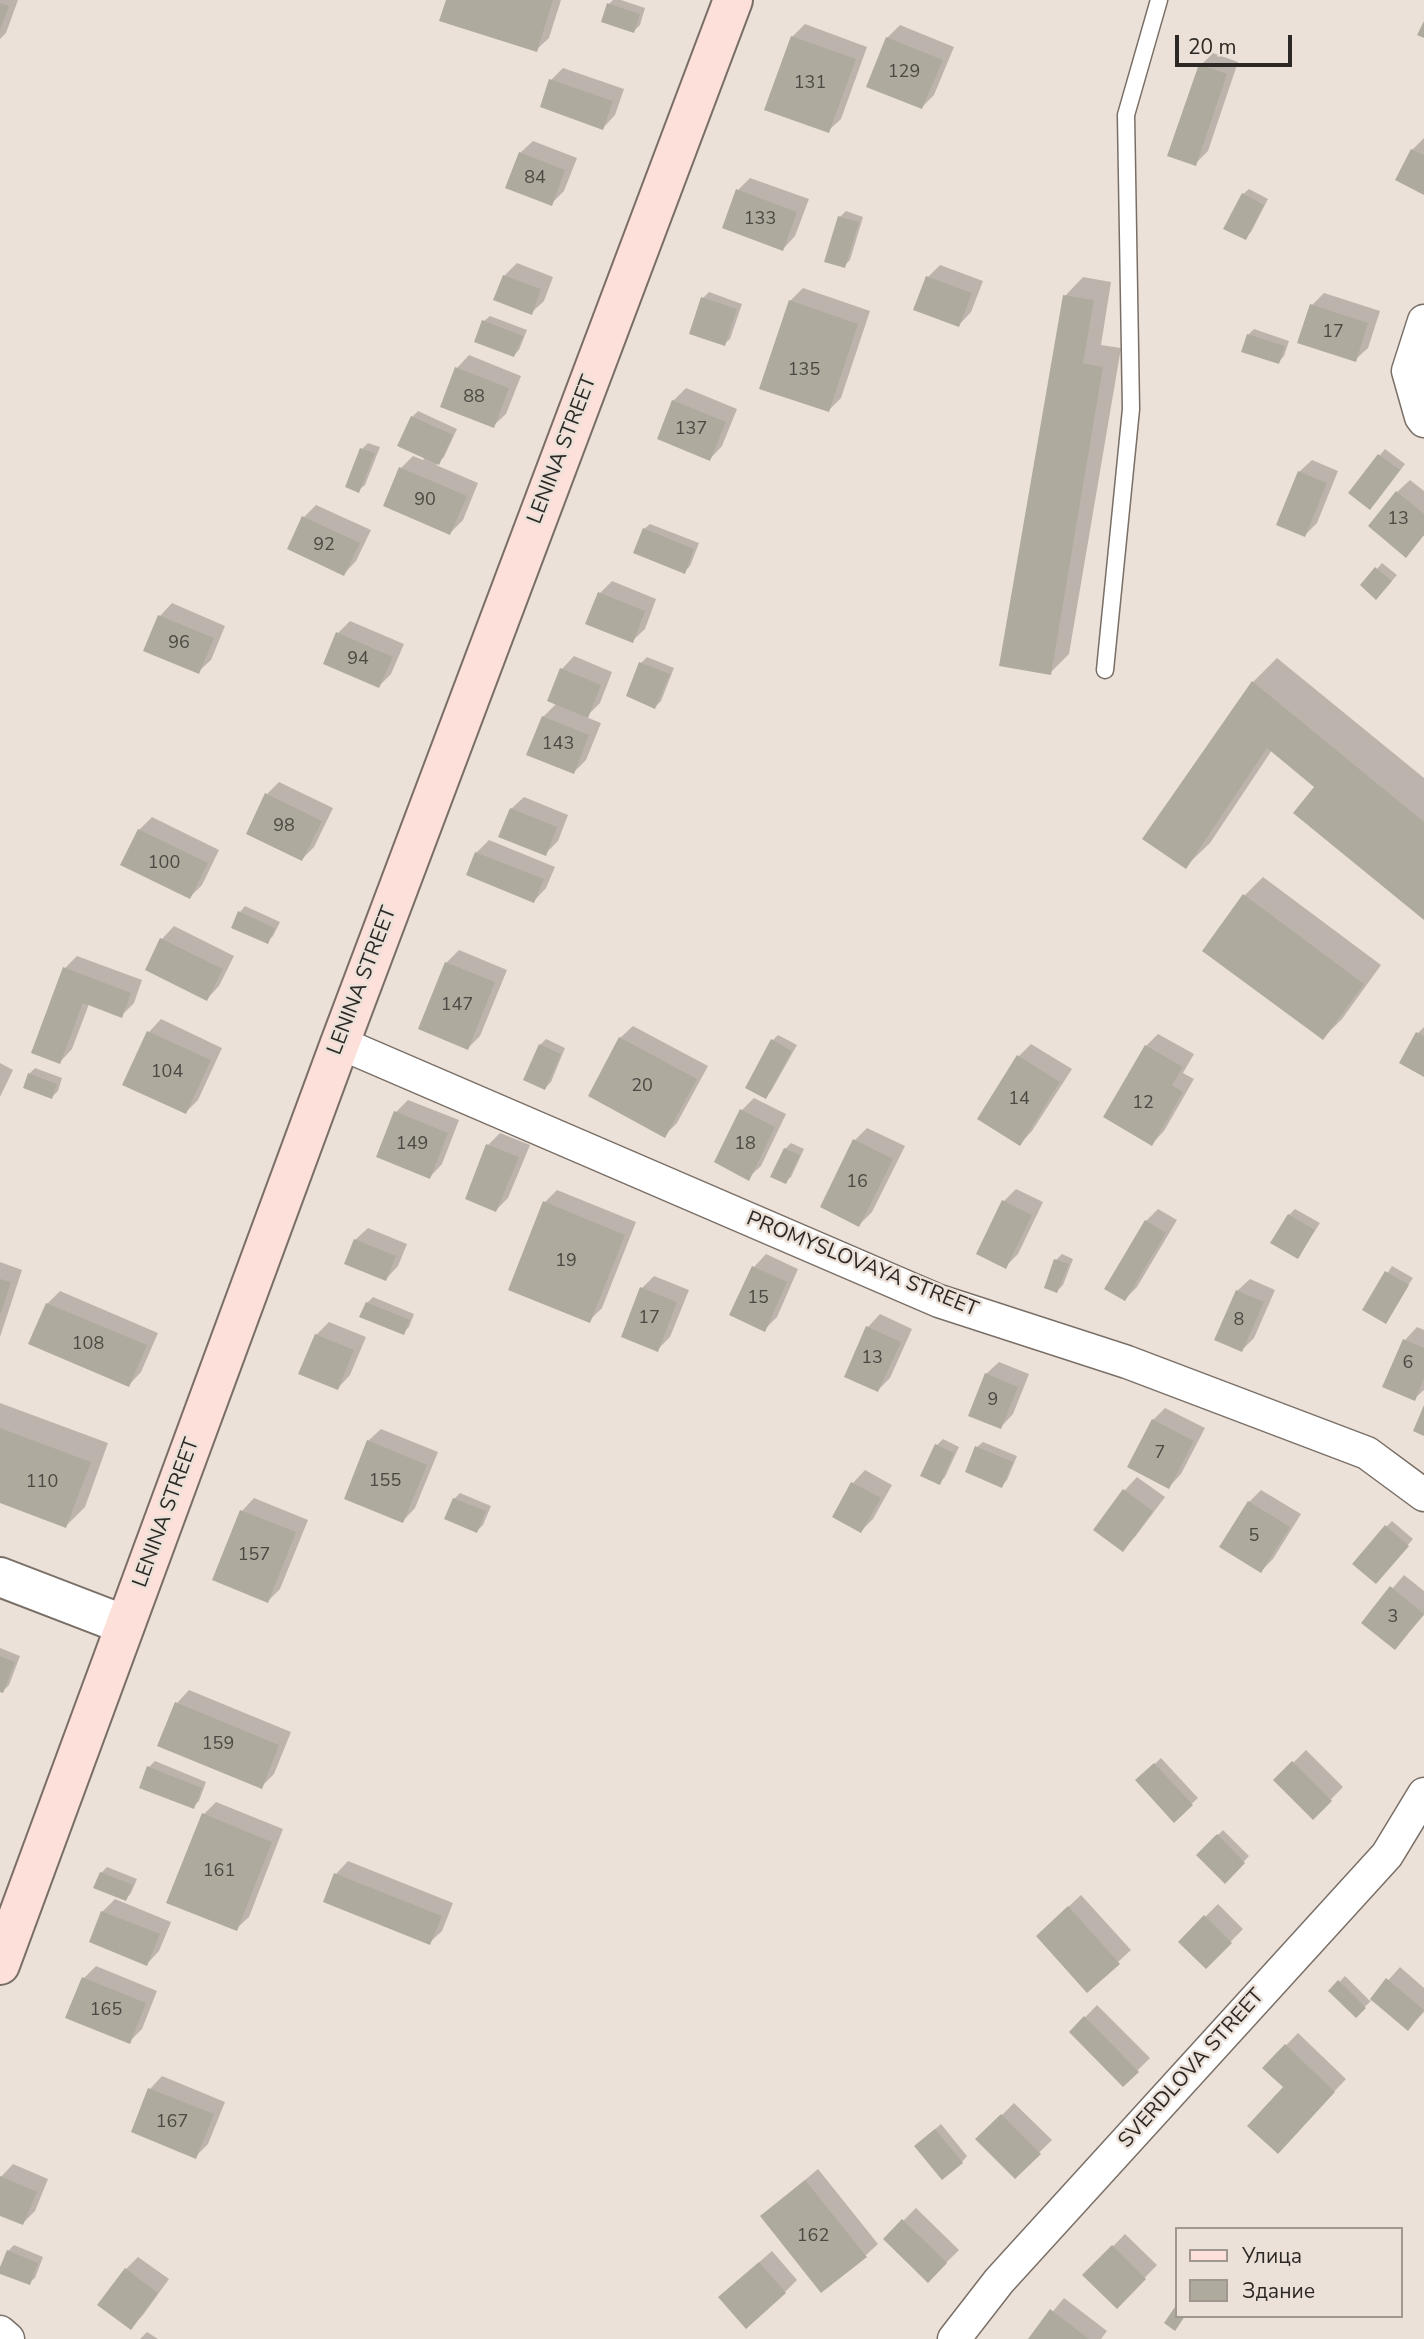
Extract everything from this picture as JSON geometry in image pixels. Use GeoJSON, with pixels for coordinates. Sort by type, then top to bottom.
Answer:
{"type":"FeatureCollection","features":[{"type":"Feature","properties":{"kind":"main road","name":"LENINA STREET"},"geometry":{"type":"LineString","coordinates":[[0,1965],[340,1043],[733,0]]}},
{"type":"Feature","properties":{"kind":"street"},"geometry":{"type":"LineString","coordinates":[[1424,321],[1408,371],[1424,421]]}},
{"type":"Feature","properties":{"kind":"street","name":"PROMYSLOVAYA STREET"},"geometry":{"type":"LineString","coordinates":[[340,1043],[939,1301],[1127,1363],[1367,1453],[1424,1494]]}},
{"type":"Feature","properties":{"kind":"street"},"geometry":{"type":"LineString","coordinates":[[0,1577],[125,1625]]}},
{"type":"Feature","properties":{"kind":"street","name":"SVERDLOVA STREET"},"geometry":{"type":"LineString","coordinates":[[954,2339],[999,2281],[1387,1855],[1424,1794]]}},
{"type":"Feature","properties":{"kind":"street"},"geometry":{"type":"LineString","coordinates":[[0,2332],[8,2339]]}},
{"type":"Feature","properties":{"kind":"lane"},"geometry":{"type":"LineString","coordinates":[[1105,670],[1131,410],[1126,115],[1159,0]]}},
{"type":"Feature","properties":{"kind":"building"},"geometry":{"type":"Polygon","coordinates":[[[446,0],[553,0],[537,52],[439,21],[446,0]]]}},
{"type":"Feature","properties":{"kind":"building"},"geometry":{"type":"Polygon","coordinates":[[[0,3],[9,6],[0,30],[0,3]]]}},
{"type":"Feature","properties":{"kind":"building"},"geometry":{"type":"Polygon","coordinates":[[[607,3],[640,14],[634,33],[601,22],[607,3]]]}},
{"type":"Feature","properties":{"kind":"building"},"geometry":{"type":"Polygon","coordinates":[[[1424,21],[1424,38],[1417,35],[1424,21]]]}},
{"type":"Feature","properties":{"kind":"building"},"geometry":{"type":"Polygon","coordinates":[[[791,36],[856,59],[829,133],[764,110],[791,36]]]}},
{"type":"Feature","properties":{"kind":"building"},"geometry":{"type":"Polygon","coordinates":[[[886,37],[943,60],[922,109],[866,87],[886,37]]]}},
{"type":"Feature","properties":{"kind":"building"},"geometry":{"type":"Polygon","coordinates":[[[1199,64],[1227,74],[1196,166],[1167,156],[1199,64]]]}},
{"type":"Feature","properties":{"kind":"building"},"geometry":{"type":"Polygon","coordinates":[[[549,79],[613,101],[603,130],[540,107],[549,79]]]}},
{"type":"Feature","properties":{"kind":"building"},"geometry":{"type":"Polygon","coordinates":[[[1411,149],[1424,155],[1424,195],[1395,180],[1411,149]]]}},
{"type":"Feature","properties":{"kind":"building"},"geometry":{"type":"Polygon","coordinates":[[[519,152],[565,170],[552,206],[505,188],[519,152]]]}},
{"type":"Feature","properties":{"kind":"building"},"geometry":{"type":"Polygon","coordinates":[[[736,189],[797,212],[783,251],[722,228],[736,189]]]}},
{"type":"Feature","properties":{"kind":"building"},"geometry":{"type":"Polygon","coordinates":[[[1242,193],[1264,205],[1246,240],[1223,229],[1242,193]]]}},
{"type":"Feature","properties":{"kind":"building"},"geometry":{"type":"Polygon","coordinates":[[[838,216],[859,222],[845,268],[824,262],[838,216]]]}},
{"type":"Feature","properties":{"kind":"building"},"geometry":{"type":"Polygon","coordinates":[[[503,275],[541,289],[532,315],[493,300],[503,275]]]}},
{"type":"Feature","properties":{"kind":"building"},"geometry":{"type":"Polygon","coordinates":[[[926,276],[972,293],[959,327],[913,310],[926,276]]]}},
{"type":"Feature","properties":{"kind":"building"},"geometry":{"type":"Polygon","coordinates":[[[1063,295],[1094,300],[1083,363],[1103,367],[1051,675],[999,666],[1063,295]]]}},
{"type":"Feature","properties":{"kind":"building"},"geometry":{"type":"Polygon","coordinates":[[[701,297],[737,309],[725,346],[689,334],[701,297]]]}},
{"type":"Feature","properties":{"kind":"building"},"geometry":{"type":"Polygon","coordinates":[[[789,300],[858,324],[829,412],[759,389],[789,300]]]}},
{"type":"Feature","properties":{"kind":"building"},"geometry":{"type":"Polygon","coordinates":[[[1310,304],[1368,323],[1356,362],[1297,343],[1310,304]]]}},
{"type":"Feature","properties":{"kind":"building"},"geometry":{"type":"Polygon","coordinates":[[[482,320],[523,336],[514,357],[474,342],[482,320]]]}},
{"type":"Feature","properties":{"kind":"building"},"geometry":{"type":"Polygon","coordinates":[[[1247,334],[1285,346],[1279,364],[1241,352],[1247,334]]]}},
{"type":"Feature","properties":{"kind":"building"},"geometry":{"type":"Polygon","coordinates":[[[455,367],[509,388],[494,428],[440,407],[455,367]]]}},
{"type":"Feature","properties":{"kind":"building"},"geometry":{"type":"Polygon","coordinates":[[[672,400],[726,422],[710,461],[657,439],[672,400]]]}},
{"type":"Feature","properties":{"kind":"building"},"geometry":{"type":"Polygon","coordinates":[[[411,416],[453,435],[439,465],[397,446],[411,416]]]}},
{"type":"Feature","properties":{"kind":"building"},"geometry":{"type":"Polygon","coordinates":[[[360,448],[375,453],[359,493],[345,487],[360,448]]]}},
{"type":"Feature","properties":{"kind":"building"},"geometry":{"type":"Polygon","coordinates":[[[1378,454],[1400,470],[1370,510],[1348,493],[1378,454]]]}},
{"type":"Feature","properties":{"kind":"building"},"geometry":{"type":"Polygon","coordinates":[[[399,467],[467,496],[450,535],[383,506],[399,467]]]}},
{"type":"Feature","properties":{"kind":"building"},"geometry":{"type":"Polygon","coordinates":[[[1298,471],[1327,483],[1305,537],[1276,525],[1298,471]]]}},
{"type":"Feature","properties":{"kind":"building"},"geometry":{"type":"Polygon","coordinates":[[[1396,491],[1424,514],[1424,535],[1406,558],[1368,526],[1396,491]]]}},
{"type":"Feature","properties":{"kind":"building"},"geometry":{"type":"Polygon","coordinates":[[[302,516],[360,543],[344,576],[287,549],[302,516]]]}},
{"type":"Feature","properties":{"kind":"building"},"geometry":{"type":"Polygon","coordinates":[[[643,528],[694,549],[685,574],[633,553],[643,528]]]}},
{"type":"Feature","properties":{"kind":"building"},"geometry":{"type":"Polygon","coordinates":[[[1375,567],[1392,581],[1376,600],[1360,585],[1375,567]]]}},
{"type":"Feature","properties":{"kind":"building"},"geometry":{"type":"Polygon","coordinates":[[[598,592],[645,611],[633,643],[585,624],[598,592]]]}},
{"type":"Feature","properties":{"kind":"building"},"geometry":{"type":"Polygon","coordinates":[[[158,615],[214,638],[199,674],[143,651],[158,615]]]}},
{"type":"Feature","properties":{"kind":"building"},"geometry":{"type":"Polygon","coordinates":[[[336,632],[393,657],[379,688],[323,664],[336,632]]]}},
{"type":"Feature","properties":{"kind":"building"},"geometry":{"type":"Polygon","coordinates":[[[639,662],[670,674],[655,709],[626,696],[639,662]]]}},
{"type":"Feature","properties":{"kind":"building"},"geometry":{"type":"Polygon","coordinates":[[[560,668],[601,685],[588,718],[547,701],[560,668]]]}},
{"type":"Feature","properties":{"kind":"building"},"geometry":{"type":"Polygon","coordinates":[[[1252,681],[1424,822],[1424,920],[1293,813],[1314,787],[1267,748],[1186,869],[1142,839],[1252,681]]]}},
{"type":"Feature","properties":{"kind":"building"},"geometry":{"type":"Polygon","coordinates":[[[542,716],[589,735],[574,774],[526,755],[542,716]]]}},
{"type":"Feature","properties":{"kind":"building"},"geometry":{"type":"Polygon","coordinates":[[[265,793],[322,821],[302,861],[246,834],[265,793]]]}},
{"type":"Feature","properties":{"kind":"building"},"geometry":{"type":"Polygon","coordinates":[[[510,808],[557,827],[546,856],[498,837],[510,808]]]}},
{"type":"Feature","properties":{"kind":"building"},"geometry":{"type":"Polygon","coordinates":[[[138,829],[208,863],[190,899],[120,865],[138,829]]]}},
{"type":"Feature","properties":{"kind":"building"},"geometry":{"type":"Polygon","coordinates":[[[475,852],[544,879],[534,903],[466,875],[475,852]]]}},
{"type":"Feature","properties":{"kind":"building"},"geometry":{"type":"Polygon","coordinates":[[[1243,894],[1364,984],[1323,1040],[1202,951],[1243,894]]]}},
{"type":"Feature","properties":{"kind":"building"},"geometry":{"type":"Polygon","coordinates":[[[238,911],[275,928],[268,944],[231,928],[238,911]]]}},
{"type":"Feature","properties":{"kind":"building"},"geometry":{"type":"Polygon","coordinates":[[[160,938],[223,969],[207,1001],[145,970],[160,938]]]}},
{"type":"Feature","properties":{"kind":"building"},"geometry":{"type":"Polygon","coordinates":[[[445,962],[495,982],[468,1050],[418,1029],[445,962]]]}},
{"type":"Feature","properties":{"kind":"building"},"geometry":{"type":"Polygon","coordinates":[[[63,967],[131,993],[122,1018],[83,1003],[60,1064],[31,1053],[63,967]]]}},
{"type":"Feature","properties":{"kind":"building"},"geometry":{"type":"Polygon","coordinates":[[[147,1031],[211,1060],[186,1114],[122,1085],[147,1031]]]}},
{"type":"Feature","properties":{"kind":"building"},"geometry":{"type":"Polygon","coordinates":[[[1416,1032],[1424,1036],[1424,1077],[1399,1063],[1416,1032]]]}},
{"type":"Feature","properties":{"kind":"building"},"geometry":{"type":"Polygon","coordinates":[[[619,1037],[697,1079],[665,1138],[588,1096],[619,1037]]]}},
{"type":"Feature","properties":{"kind":"building"},"geometry":{"type":"Polygon","coordinates":[[[771,1039],[792,1051],[766,1099],[745,1088],[771,1039]]]}},
{"type":"Feature","properties":{"kind":"building"},"geometry":{"type":"Polygon","coordinates":[[[539,1044],[561,1054],[545,1090],[523,1080],[539,1044]]]}},
{"type":"Feature","properties":{"kind":"building"},"geometry":{"type":"Polygon","coordinates":[[[1145,1045],[1183,1067],[1172,1085],[1183,1092],[1152,1146],[1103,1117],[1145,1045]]]}},
{"type":"Feature","properties":{"kind":"building"},"geometry":{"type":"Polygon","coordinates":[[[1017,1055],[1060,1082],[1020,1146],[977,1119],[1017,1055]]]}},
{"type":"Feature","properties":{"kind":"building"},"geometry":{"type":"Polygon","coordinates":[[[28,1073],[57,1084],[52,1099],[23,1088],[28,1073]]]}},
{"type":"Feature","properties":{"kind":"building"},"geometry":{"type":"Polygon","coordinates":[[[740,1109],[775,1127],[749,1181],[714,1162],[740,1109]]]}},
{"type":"Feature","properties":{"kind":"building"},"geometry":{"type":"Polygon","coordinates":[[[394,1111],[448,1133],[430,1179],[376,1157],[394,1111]]]}},
{"type":"Feature","properties":{"kind":"building"},"geometry":{"type":"Polygon","coordinates":[[[853,1139],[893,1159],[859,1227],[820,1207],[853,1139]]]}},
{"type":"Feature","properties":{"kind":"building"},"geometry":{"type":"Polygon","coordinates":[[[486,1144],[519,1157],[496,1212],[465,1199],[486,1144]]]}},
{"type":"Feature","properties":{"kind":"building"},"geometry":{"type":"Polygon","coordinates":[[[784,1148],[800,1155],[786,1184],[770,1177],[784,1148]]]}},
{"type":"Feature","properties":{"kind":"building"},"geometry":{"type":"Polygon","coordinates":[[[1002,1200],[1032,1215],[1006,1269],[976,1254],[1002,1200]]]}},
{"type":"Feature","properties":{"kind":"building"},"geometry":{"type":"Polygon","coordinates":[[[543,1201],[625,1235],[590,1323],[508,1290],[543,1201]]]}},
{"type":"Feature","properties":{"kind":"building"},"geometry":{"type":"Polygon","coordinates":[[[1288,1214],[1315,1230],[1298,1259],[1270,1243],[1288,1214]]]}},
{"type":"Feature","properties":{"kind":"building"},"geometry":{"type":"Polygon","coordinates":[[[1145,1220],[1166,1233],[1125,1301],[1104,1289],[1145,1220]]]}},
{"type":"Feature","properties":{"kind":"building"},"geometry":{"type":"Polygon","coordinates":[[[354,1239],[396,1256],[386,1281],[344,1264],[354,1239]]]}},
{"type":"Feature","properties":{"kind":"building"},"geometry":{"type":"Polygon","coordinates":[[[1054,1259],[1069,1264],[1057,1293],[1044,1288],[1054,1259]]]}},
{"type":"Feature","properties":{"kind":"building"},"geometry":{"type":"Polygon","coordinates":[[[752,1266],[787,1282],[765,1332],[729,1315],[752,1266]]]}},
{"type":"Feature","properties":{"kind":"building"},"geometry":{"type":"Polygon","coordinates":[[[1385,1271],[1409,1285],[1386,1324],[1362,1310],[1385,1271]]]}},
{"type":"Feature","properties":{"kind":"building"},"geometry":{"type":"Polygon","coordinates":[[[0,1279],[11,1282],[1,1313],[0,1313],[0,1279]]]}},
{"type":"Feature","properties":{"kind":"building"},"geometry":{"type":"Polygon","coordinates":[[[640,1287],[677,1302],[658,1352],[621,1337],[640,1287]]]}},
{"type":"Feature","properties":{"kind":"building"},"geometry":{"type":"Polygon","coordinates":[[[1236,1290],[1264,1302],[1242,1352],[1214,1340],[1236,1290]]]}},
{"type":"Feature","properties":{"kind":"building"},"geometry":{"type":"Polygon","coordinates":[[[366,1302],[410,1320],[404,1335],[359,1317],[366,1302]]]}},
{"type":"Feature","properties":{"kind":"building"},"geometry":{"type":"Polygon","coordinates":[[[46,1303],[147,1345],[129,1387],[28,1344],[46,1303]]]}},
{"type":"Feature","properties":{"kind":"building"},"geometry":{"type":"Polygon","coordinates":[[[866,1326],[901,1342],[878,1392],[844,1377],[866,1326]]]}},
{"type":"Feature","properties":{"kind":"building"},"geometry":{"type":"Polygon","coordinates":[[[315,1334],[354,1350],[338,1390],[298,1374],[315,1334]]]}},
{"type":"Feature","properties":{"kind":"building"},"geometry":{"type":"Polygon","coordinates":[[[1403,1339],[1424,1348],[1424,1379],[1415,1401],[1382,1387],[1403,1339]]]}},
{"type":"Feature","properties":{"kind":"building"},"geometry":{"type":"Polygon","coordinates":[[[985,1373],[1018,1387],[1001,1429],[968,1416],[985,1373]]]}},
{"type":"Feature","properties":{"kind":"building"},"geometry":{"type":"Polygon","coordinates":[[[1424,1405],[1424,1436],[1413,1431],[1424,1405]]]}},
{"type":"Feature","properties":{"kind":"building"},"geometry":{"type":"Polygon","coordinates":[[[1152,1419],[1194,1441],[1169,1489],[1127,1467],[1152,1419]]]}},
{"type":"Feature","properties":{"kind":"building"},"geometry":{"type":"Polygon","coordinates":[[[0,1428],[91,1462],[66,1528],[0,1503],[0,1428]]]}},
{"type":"Feature","properties":{"kind":"building"},"geometry":{"type":"Polygon","coordinates":[[[367,1440],[427,1465],[403,1523],[344,1499],[367,1440]]]}},
{"type":"Feature","properties":{"kind":"building"},"geometry":{"type":"Polygon","coordinates":[[[935,1444],[954,1453],[940,1485],[920,1476],[935,1444]]]}},
{"type":"Feature","properties":{"kind":"building"},"geometry":{"type":"Polygon","coordinates":[[[975,1446],[1013,1462],[1002,1488],[965,1472],[975,1446]]]}},
{"type":"Feature","properties":{"kind":"building"},"geometry":{"type":"Polygon","coordinates":[[[851,1482],[881,1498],[861,1533],[832,1517],[851,1482]]]}},
{"type":"Feature","properties":{"kind":"building"},"geometry":{"type":"Polygon","coordinates":[[[1123,1489],[1153,1511],[1123,1552],[1093,1530],[1123,1489]]]}},
{"type":"Feature","properties":{"kind":"building"},"geometry":{"type":"Polygon","coordinates":[[[453,1498],[486,1511],[477,1533],[444,1519],[453,1498]]]}},
{"type":"Feature","properties":{"kind":"building"},"geometry":{"type":"Polygon","coordinates":[[[1248,1501],[1290,1527],[1261,1573],[1219,1547],[1248,1501]]]}},
{"type":"Feature","properties":{"kind":"building"},"geometry":{"type":"Polygon","coordinates":[[[240,1510],[296,1532],[268,1603],[212,1580],[240,1510]]]}},
{"type":"Feature","properties":{"kind":"building"},"geometry":{"type":"Polygon","coordinates":[[[1385,1525],[1409,1546],[1376,1584],[1352,1564],[1385,1525]]]}},
{"type":"Feature","properties":{"kind":"building"},"geometry":{"type":"Polygon","coordinates":[[[1390,1586],[1424,1614],[1395,1650],[1361,1623],[1390,1586]]]}},
{"type":"Feature","properties":{"kind":"building"},"geometry":{"type":"Polygon","coordinates":[[[0,1656],[15,1662],[3,1693],[0,1692],[0,1656]]]}},
{"type":"Feature","properties":{"kind":"building"},"geometry":{"type":"Polygon","coordinates":[[[175,1702],[279,1745],[262,1789],[157,1746],[175,1702]]]}},
{"type":"Feature","properties":{"kind":"building"},"geometry":{"type":"Polygon","coordinates":[[[1292,1761],[1332,1801],[1313,1820],[1273,1780],[1292,1761]]]}},
{"type":"Feature","properties":{"kind":"building"},"geometry":{"type":"Polygon","coordinates":[[[1154,1763],[1193,1805],[1174,1823],[1135,1780],[1154,1763]]]}},
{"type":"Feature","properties":{"kind":"building"},"geometry":{"type":"Polygon","coordinates":[[[147,1766],[202,1788],[194,1809],[139,1788],[147,1766]]]}},
{"type":"Feature","properties":{"kind":"building"},"geometry":{"type":"Polygon","coordinates":[[[202,1813],[272,1842],[237,1931],[166,1903],[202,1813]]]}},
{"type":"Feature","properties":{"kind":"building"},"geometry":{"type":"Polygon","coordinates":[[[1217,1834],[1245,1863],[1225,1884],[1196,1855],[1217,1834]]]}},
{"type":"Feature","properties":{"kind":"building"},"geometry":{"type":"Polygon","coordinates":[[[100,1872],[133,1885],[126,1901],[93,1888],[100,1872]]]}},
{"type":"Feature","properties":{"kind":"building"},"geometry":{"type":"Polygon","coordinates":[[[334,1873],[442,1916],[430,1945],[323,1902],[334,1873]]]}},
{"type":"Feature","properties":{"kind":"building"},"geometry":{"type":"Polygon","coordinates":[[[1068,1906],[1120,1964],[1087,1993],[1036,1936],[1068,1906]]]}},
{"type":"Feature","properties":{"kind":"building"},"geometry":{"type":"Polygon","coordinates":[[[101,1911],[160,1934],[147,1966],[89,1942],[101,1911]]]}},
{"type":"Feature","properties":{"kind":"building"},"geometry":{"type":"Polygon","coordinates":[[[1204,1915],[1232,1943],[1206,1969],[1178,1942],[1204,1915]]]}},
{"type":"Feature","properties":{"kind":"building"},"geometry":{"type":"Polygon","coordinates":[[[82,1977],[146,2003],[130,2044],[65,2018],[82,1977]]]}},
{"type":"Feature","properties":{"kind":"building"},"geometry":{"type":"Polygon","coordinates":[[[1386,1978],[1424,2010],[1408,2031],[1370,1999],[1386,1978]]]}},
{"type":"Feature","properties":{"kind":"building"},"geometry":{"type":"Polygon","coordinates":[[[1338,1980],[1366,2008],[1356,2018],[1328,1991],[1338,1980]]]}},
{"type":"Feature","properties":{"kind":"building"},"geometry":{"type":"Polygon","coordinates":[[[1084,2016],[1139,2072],[1123,2087],[1069,2032],[1084,2016]]]}},
{"type":"Feature","properties":{"kind":"building"},"geometry":{"type":"Polygon","coordinates":[[[1285,2044],[1335,2092],[1278,2154],[1247,2126],[1283,2087],[1262,2068],[1285,2044]]]}},
{"type":"Feature","properties":{"kind":"building"},"geometry":{"type":"Polygon","coordinates":[[[148,2088],[214,2114],[196,2159],[131,2132],[148,2088]]]}},
{"type":"Feature","properties":{"kind":"building"},"geometry":{"type":"Polygon","coordinates":[[[1001,2114],[1041,2154],[1015,2179],[975,2139],[1001,2114]]]}},
{"type":"Feature","properties":{"kind":"building"},"geometry":{"type":"Polygon","coordinates":[[[935,2129],[963,2163],[942,2180],[914,2146],[935,2129]]]}},
{"type":"Feature","properties":{"kind":"building"},"geometry":{"type":"Polygon","coordinates":[[[0,2176],[37,2192],[23,2225],[0,2216],[0,2176]]]}},
{"type":"Feature","properties":{"kind":"building"},"geometry":{"type":"Polygon","coordinates":[[[805,2180],[867,2257],[821,2293],[760,2216],[805,2180]]]}},
{"type":"Feature","properties":{"kind":"building"},"geometry":{"type":"Polygon","coordinates":[[[902,2219],[947,2263],[928,2283],[883,2239],[902,2219]]]}},
{"type":"Feature","properties":{"kind":"building"},"geometry":{"type":"Polygon","coordinates":[[[1112,2245],[1146,2279],[1117,2309],[1082,2275],[1112,2245]]]}},
{"type":"Feature","properties":{"kind":"building"},"geometry":{"type":"Polygon","coordinates":[[[7,2250],[38,2263],[30,2285],[0,2274],[7,2250]]]}},
{"type":"Feature","properties":{"kind":"building"},"geometry":{"type":"Polygon","coordinates":[[[759,2262],[786,2293],[746,2329],[718,2297],[759,2262]]]}},
{"type":"Feature","properties":{"kind":"building"},"geometry":{"type":"Polygon","coordinates":[[[125,2268],[158,2293],[131,2330],[97,2305],[125,2268]]]}},
{"type":"Feature","properties":{"kind":"building"},"geometry":{"type":"Polygon","coordinates":[[[1176,2305],[1176,2318],[1184,2318],[1175,2331],[1164,2323],[1176,2305]]]}},
{"type":"Feature","properties":{"kind":"building"},"geometry":{"type":"Polygon","coordinates":[[[1050,2309],[1089,2339],[1028,2339],[1050,2309]]]}}]}
